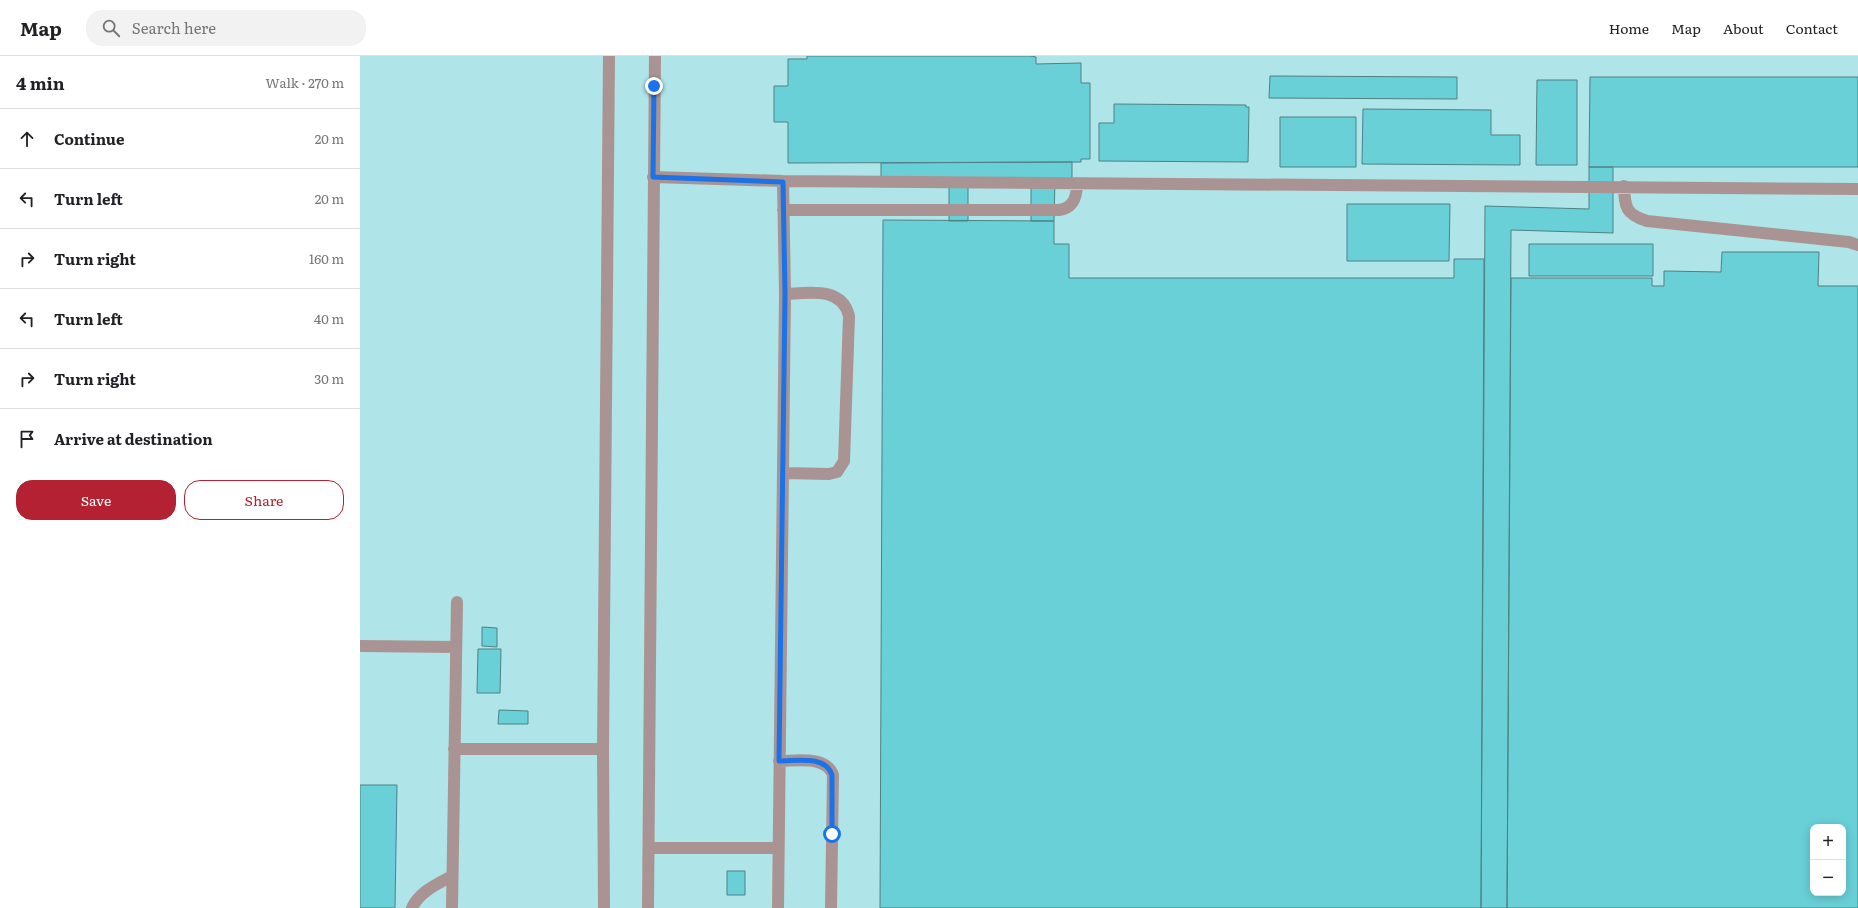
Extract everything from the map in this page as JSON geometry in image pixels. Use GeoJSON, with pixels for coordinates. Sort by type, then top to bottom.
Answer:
{"type":"FeatureCollection","features":[{"type":"Feature","properties":{"kind":"street"},"geometry":{"type":"LineString","coordinates":[[604,908],[609,56]]}},
{"type":"Feature","properties":{"kind":"street"},"geometry":{"type":"LineString","coordinates":[[648,908],[655,56]]}},
{"type":"Feature","properties":{"kind":"street"},"geometry":{"type":"LineString","coordinates":[[653,177],[783,182],[1624,186],[1858,189]]}},
{"type":"Feature","properties":{"kind":"street"},"geometry":{"type":"LineString","coordinates":[[778,908],[784,473],[783,392],[785,294],[783,182]]}},
{"type":"Feature","properties":{"kind":"street"},"geometry":{"type":"LineString","coordinates":[[783,210],[1059,210],[1065,209],[1072,204],[1077,192],[1077,183]]}},
{"type":"Feature","properties":{"kind":"street"},"geometry":{"type":"LineString","coordinates":[[1624,186],[1625,204],[1627,209],[1638,218],[1849,242],[1858,245]]}},
{"type":"Feature","properties":{"kind":"street"},"geometry":{"type":"LineString","coordinates":[[784,473],[829,474],[837,472],[844,461],[849,316],[847,308],[842,300],[833,295],[824,293],[785,294]]}},
{"type":"Feature","properties":{"kind":"street"},"geometry":{"type":"LineString","coordinates":[[452,908],[457,602]]}},
{"type":"Feature","properties":{"kind":"street"},"geometry":{"type":"LineString","coordinates":[[360,646],[456,647]]}},
{"type":"Feature","properties":{"kind":"street"},"geometry":{"type":"LineString","coordinates":[[454,749],[604,749]]}},
{"type":"Feature","properties":{"kind":"street"},"geometry":{"type":"LineString","coordinates":[[779,761],[814,761],[823,763],[830,768],[832,775],[831,908]]}},
{"type":"Feature","properties":{"kind":"street"},"geometry":{"type":"LineString","coordinates":[[649,848],[778,848]]}},
{"type":"Feature","properties":{"kind":"street"},"geometry":{"type":"LineString","coordinates":[[412,908],[418,897],[432,886],[452,876]]}},
{"type":"Feature","properties":{"kind":"building"},"geometry":{"type":"Polygon","coordinates":[[[807,56],[1030,56],[1036,57],[1036,64],[1081,63],[1081,83],[1090,83],[1090,159],[1081,159],[1081,162],[788,163],[788,122],[774,122],[774,86],[788,86],[788,59],[807,59],[807,56]]]}},
{"type":"Feature","properties":{"kind":"building"},"geometry":{"type":"Polygon","coordinates":[[[1270,76],[1457,77],[1457,99],[1269,98],[1270,76]]]}},
{"type":"Feature","properties":{"kind":"building"},"geometry":{"type":"Polygon","coordinates":[[[1590,77],[1858,77],[1858,167],[1589,167],[1590,77]]]}},
{"type":"Feature","properties":{"kind":"building"},"geometry":{"type":"Polygon","coordinates":[[[1537,80],[1577,80],[1577,165],[1536,165],[1537,80]]]}},
{"type":"Feature","properties":{"kind":"building"},"geometry":{"type":"Polygon","coordinates":[[[1114,104],[1246,105],[1246,107],[1249,107],[1248,162],[1099,161],[1099,123],[1114,123],[1114,104]]]}},
{"type":"Feature","properties":{"kind":"building"},"geometry":{"type":"Polygon","coordinates":[[[1363,109],[1491,110],[1491,135],[1520,135],[1520,165],[1362,164],[1363,109]]]}},
{"type":"Feature","properties":{"kind":"building"},"geometry":{"type":"Polygon","coordinates":[[[1280,117],[1356,117],[1356,167],[1280,167],[1280,117]]]}},
{"type":"Feature","properties":{"kind":"building"},"geometry":{"type":"Polygon","coordinates":[[[1072,162],[1072,179],[1055,179],[1054,221],[1031,221],[1031,179],[968,180],[968,221],[949,221],[949,180],[881,180],[881,163],[1072,162]]]}},
{"type":"Feature","properties":{"kind":"building"},"geometry":{"type":"Polygon","coordinates":[[[1589,167],[1613,167],[1613,233],[1511,230],[1507,908],[1481,908],[1485,206],[1589,209],[1589,167]]]}},
{"type":"Feature","properties":{"kind":"building"},"geometry":{"type":"Polygon","coordinates":[[[1347,204],[1450,204],[1449,261],[1347,261],[1347,204]]]}},
{"type":"Feature","properties":{"kind":"building"},"geometry":{"type":"Polygon","coordinates":[[[883,220],[1054,221],[1054,244],[1069,244],[1069,278],[1454,278],[1454,259],[1484,259],[1481,908],[880,908],[883,220]]]}},
{"type":"Feature","properties":{"kind":"building"},"geometry":{"type":"Polygon","coordinates":[[[1529,244],[1653,244],[1653,276],[1529,276],[1529,244]]]}},
{"type":"Feature","properties":{"kind":"building"},"geometry":{"type":"Polygon","coordinates":[[[1722,252],[1819,252],[1818,286],[1858,286],[1858,908],[1507,908],[1511,278],[1652,278],[1652,286],[1664,286],[1664,271],[1721,272],[1722,252]]]}},
{"type":"Feature","properties":{"kind":"building"},"geometry":{"type":"Polygon","coordinates":[[[482,627],[497,628],[497,647],[482,646],[482,627]]]}},
{"type":"Feature","properties":{"kind":"building"},"geometry":{"type":"Polygon","coordinates":[[[478,649],[501,649],[500,693],[477,693],[478,649]]]}},
{"type":"Feature","properties":{"kind":"building"},"geometry":{"type":"Polygon","coordinates":[[[499,710],[528,711],[528,724],[498,724],[499,710]]]}},
{"type":"Feature","properties":{"kind":"building"},"geometry":{"type":"Polygon","coordinates":[[[360,785],[397,785],[395,908],[360,908],[360,785]]]}},
{"type":"Feature","properties":{"kind":"building"},"geometry":{"type":"Polygon","coordinates":[[[727,871],[745,871],[745,895],[727,895],[727,871]]]}},
{"type":"Feature","properties":{"kind":"route"},"geometry":{"type":"LineString","coordinates":[[654,86],[653,177],[783,182],[785,294],[783,392],[784,473],[779,761],[814,761],[823,763],[830,768],[832,775],[832,834]]}}]}
